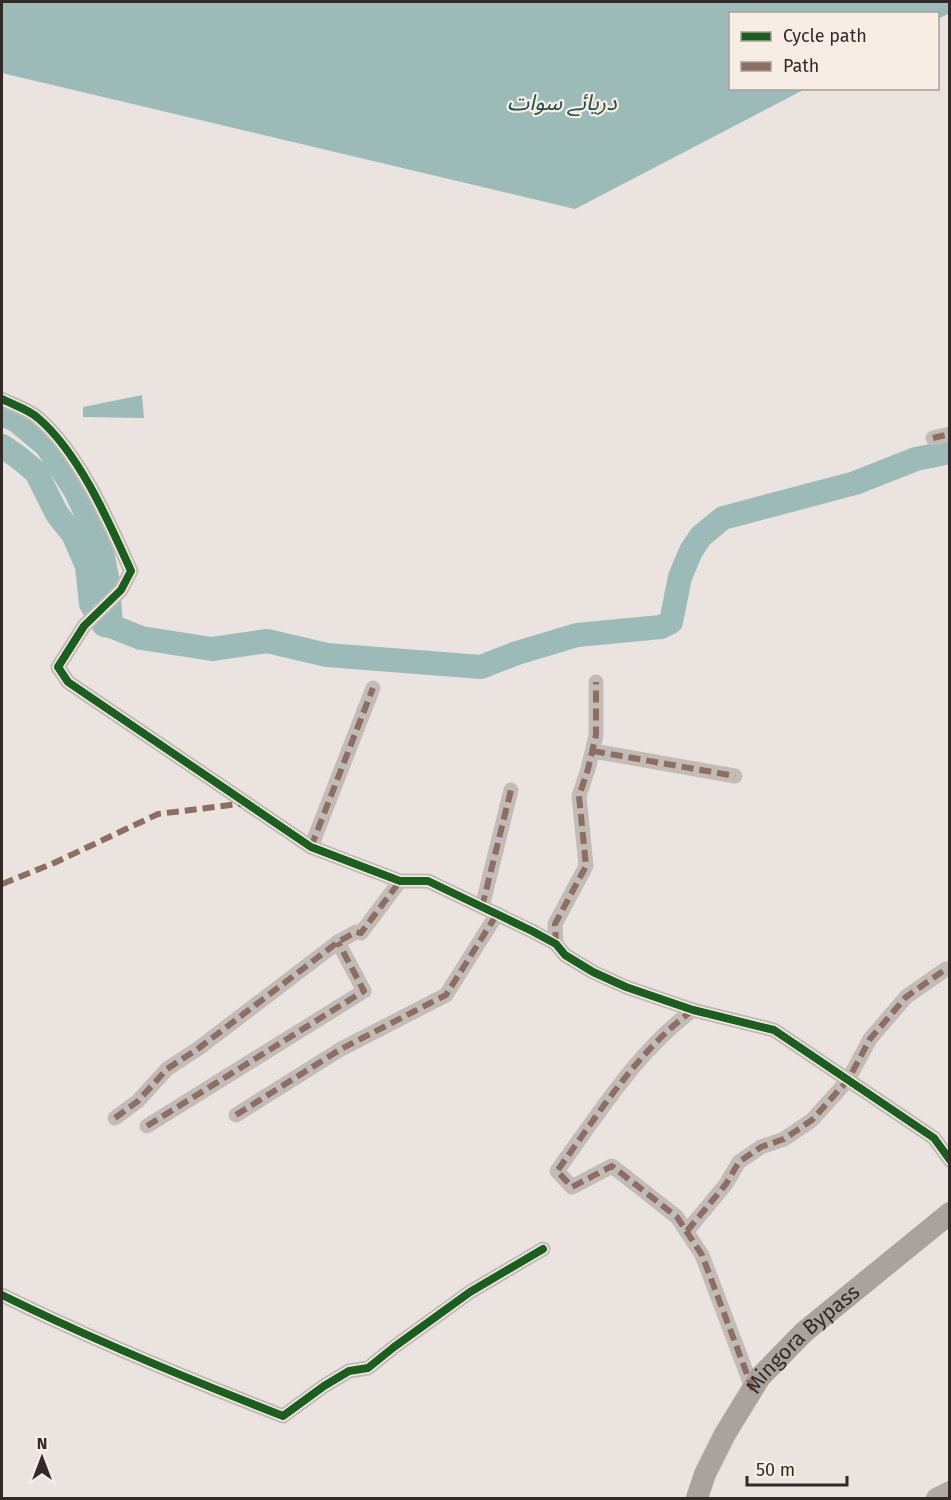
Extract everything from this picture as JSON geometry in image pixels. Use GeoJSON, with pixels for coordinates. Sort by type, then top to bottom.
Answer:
{"type":"FeatureCollection","features":[{"type":"Feature","properties":{"kind":"highway","name":"Mingora Bypass"},"geometry":{"type":"LineString","coordinates":[[697,1498],[705,1473],[725,1434],[760,1377],[804,1332],[950,1212]]}},
{"type":"Feature","properties":{"kind":"main road"},"geometry":{"type":"LineString","coordinates":[[936,1498],[950,1491]]}},
{"type":"Feature","properties":{"kind":"street"},"geometry":{"type":"LineString","coordinates":[[2,399],[36,416],[59,438],[85,479],[114,533],[130,571],[121,591],[84,626],[58,667],[68,682],[311,847],[400,881],[428,881],[556,944],[565,955],[593,972],[626,987],[693,1010],[774,1030],[934,1138],[950,1160]]}},
{"type":"Feature","properties":{"kind":"street"},"geometry":{"type":"LineString","coordinates":[[933,438],[950,434]]}},
{"type":"Feature","properties":{"kind":"street"},"geometry":{"type":"LineString","coordinates":[[556,944],[555,924],[586,866],[579,796],[596,735],[596,682]]}},
{"type":"Feature","properties":{"kind":"street"},"geometry":{"type":"LineString","coordinates":[[311,847],[373,688]]}},
{"type":"Feature","properties":{"kind":"street"},"geometry":{"type":"LineString","coordinates":[[592,752],[735,776]]}},
{"type":"Feature","properties":{"kind":"street"},"geometry":{"type":"LineString","coordinates":[[482,907],[512,790]]}},
{"type":"Feature","properties":{"kind":"street"},"geometry":{"type":"LineString","coordinates":[[115,1118],[138,1101],[168,1069],[338,942],[356,932],[361,933],[367,928],[371,919],[400,881]]}},
{"type":"Feature","properties":{"kind":"street"},"geometry":{"type":"LineString","coordinates":[[236,1115],[342,1049],[446,995],[497,914]]}},
{"type":"Feature","properties":{"kind":"street"},"geometry":{"type":"LineString","coordinates":[[147,1126],[364,992],[338,942]]}},
{"type":"Feature","properties":{"kind":"street"},"geometry":{"type":"LineString","coordinates":[[687,1232],[726,1185],[739,1162],[761,1147],[784,1139],[812,1120],[848,1080],[870,1039],[906,997],[945,969],[950,969]]}},
{"type":"Feature","properties":{"kind":"street"},"geometry":{"type":"LineString","coordinates":[[693,1010],[663,1034],[635,1067],[557,1171],[572,1187],[612,1166],[677,1217],[702,1256],[753,1390]]}},
{"type":"Feature","properties":{"kind":"street"},"geometry":{"type":"LineString","coordinates":[[2,1295],[82,1333],[283,1416],[324,1386],[350,1371],[368,1368],[470,1292],[543,1249]]}},
{"type":"Feature","properties":{"kind":"water","name":"دریائے سوات"},"geometry":{"type":"Polygon","coordinates":[[[2,2],[949,2],[950,13],[939,18],[939,12],[729,12],[729,90],[803,90],[575,209],[2,73],[2,2]]]}},
{"type":"Feature","properties":{"kind":"water"},"geometry":{"type":"Polygon","coordinates":[[[142,395],[144,418],[83,417],[83,407],[142,395]]]}},
{"type":"Feature","properties":{"kind":"waterway"},"geometry":{"type":"LineString","coordinates":[[2,414],[17,421],[47,446],[75,490],[100,542],[108,582],[111,626],[141,638],[212,649],[267,641],[327,655],[481,667],[517,653],[577,635],[661,627],[671,622],[680,577],[691,551],[701,536],[723,518],[855,483],[916,459],[950,452]]}},
{"type":"Feature","properties":{"kind":"waterway"},"geometry":{"type":"LineString","coordinates":[[2,446],[36,472],[57,514],[73,534],[87,566],[91,604],[104,625],[111,626]]}},
{"type":"Feature","properties":{"kind":"marked path"},"geometry":{"type":"LineString","coordinates":[[933,438],[950,434]]}},
{"type":"Feature","properties":{"kind":"marked path"},"geometry":{"type":"LineString","coordinates":[[556,944],[555,924],[586,866],[579,796],[596,735],[596,682]]}},
{"type":"Feature","properties":{"kind":"marked path"},"geometry":{"type":"LineString","coordinates":[[311,847],[373,688]]}},
{"type":"Feature","properties":{"kind":"marked path"},"geometry":{"type":"LineString","coordinates":[[593,751],[735,776]]}},
{"type":"Feature","properties":{"kind":"marked path"},"geometry":{"type":"LineString","coordinates":[[482,907],[511,790]]}},
{"type":"Feature","properties":{"kind":"marked path"},"geometry":{"type":"LineString","coordinates":[[2,884],[54,863],[158,814],[246,803]]}},
{"type":"Feature","properties":{"kind":"marked path"},"geometry":{"type":"LineString","coordinates":[[115,1118],[138,1101],[167,1069],[199,1048],[338,942],[356,932],[361,933],[400,881]]}},
{"type":"Feature","properties":{"kind":"marked path"},"geometry":{"type":"LineString","coordinates":[[236,1115],[341,1049],[446,995],[497,914]]}},
{"type":"Feature","properties":{"kind":"marked path"},"geometry":{"type":"LineString","coordinates":[[147,1126],[364,991],[338,942]]}},
{"type":"Feature","properties":{"kind":"marked path"},"geometry":{"type":"LineString","coordinates":[[687,1231],[726,1184],[739,1162],[761,1147],[784,1139],[812,1120],[848,1080],[870,1039],[906,997],[946,969],[950,969]]}},
{"type":"Feature","properties":{"kind":"marked path"},"geometry":{"type":"LineString","coordinates":[[693,1010],[673,1026],[636,1064],[557,1171],[572,1187],[612,1166],[677,1217],[702,1255],[753,1390]]}},
{"type":"Feature","properties":{"kind":"cycle path"},"geometry":{"type":"LineString","coordinates":[[2,399],[34,415],[67,450],[92,489],[131,571],[121,590],[84,626],[58,667],[68,682],[311,847],[400,881],[428,881],[532,931],[556,944],[565,955],[593,972],[626,987],[693,1010],[774,1030],[934,1138],[950,1160]]}},
{"type":"Feature","properties":{"kind":"cycle path"},"geometry":{"type":"LineString","coordinates":[[2,1295],[71,1328],[283,1416],[349,1371],[368,1368],[470,1292],[543,1249]]}}]}
